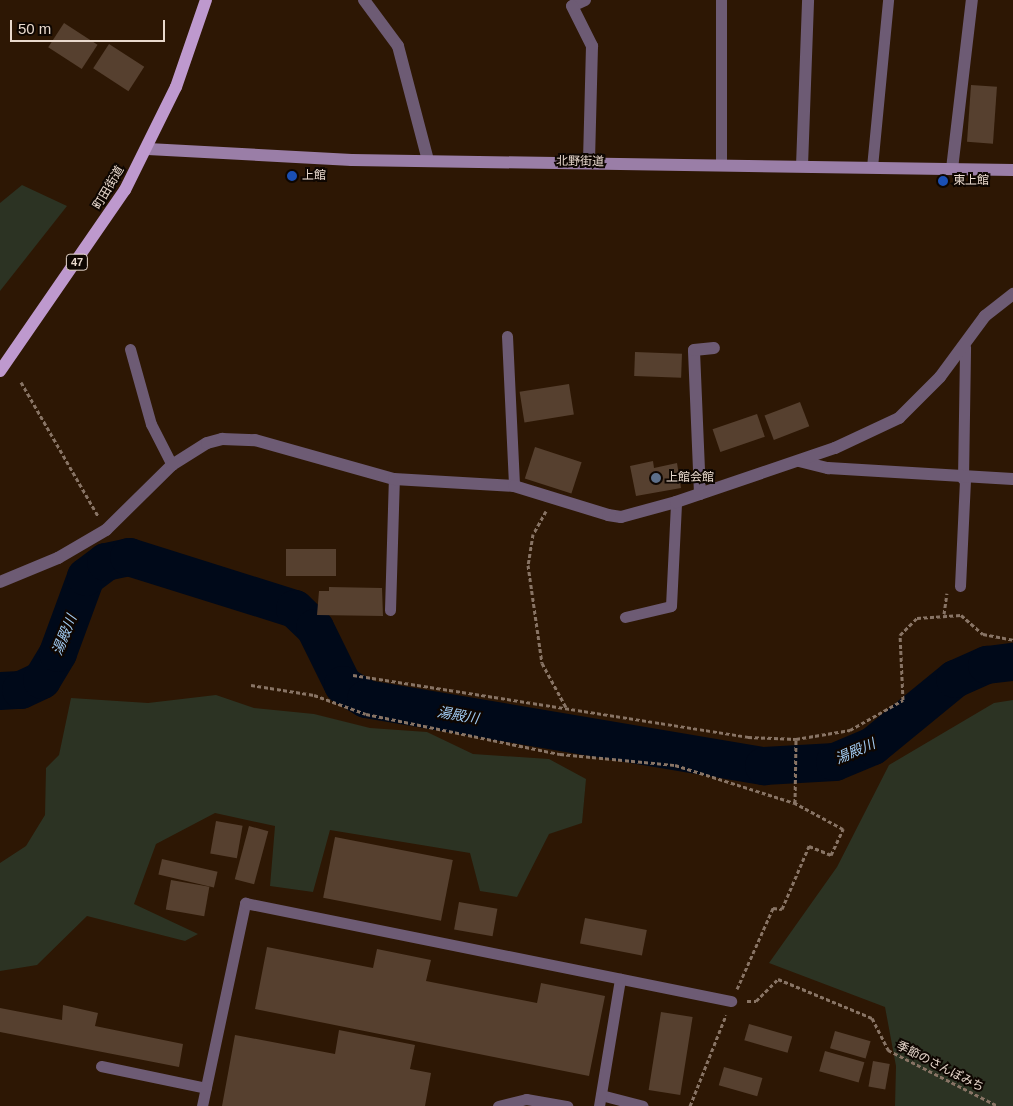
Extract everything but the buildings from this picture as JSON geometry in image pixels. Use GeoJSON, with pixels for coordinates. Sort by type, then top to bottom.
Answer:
{"type":"FeatureCollection","features":[{"type":"Feature","properties":{"kind":"main road","name":"町田街道"},"geometry":{"type":"LineString","coordinates":[[0,371],[96,235],[148,149],[186,60],[206,0]]}},
{"type":"Feature","properties":{"kind":"main road","name":"北野街道"},"geometry":{"type":"LineString","coordinates":[[148,149],[428,160],[1013,170]]}},
{"type":"Feature","properties":{"kind":"street"},"geometry":{"type":"LineString","coordinates":[[364,0],[398,46],[428,160]]}},
{"type":"Feature","properties":{"kind":"street"},"geometry":{"type":"LineString","coordinates":[[585,0],[572,6],[592,46],[589,162]]}},
{"type":"Feature","properties":{"kind":"street"},"geometry":{"type":"LineString","coordinates":[[802,166],[808,0]]}},
{"type":"Feature","properties":{"kind":"street"},"geometry":{"type":"LineString","coordinates":[[952,169],[972,0]]}},
{"type":"Feature","properties":{"kind":"street"},"geometry":{"type":"LineString","coordinates":[[0,582],[58,558],[106,530],[172,465],[207,443],[247,439],[394,479],[514,486],[551,499],[621,517],[676,502],[799,461],[899,418],[965,347],[985,316],[1013,294]]}},
{"type":"Feature","properties":{"kind":"street"},"geometry":{"type":"LineString","coordinates":[[700,494],[694,350],[714,348]]}},
{"type":"Feature","properties":{"kind":"street"},"geometry":{"type":"LineString","coordinates":[[799,461],[828,468],[964,479],[1013,479]]}},
{"type":"Feature","properties":{"kind":"lane"},"geometry":{"type":"LineString","coordinates":[[720,165],[721,0]]}},
{"type":"Feature","properties":{"kind":"lane"},"geometry":{"type":"LineString","coordinates":[[872,167],[888,0]]}},
{"type":"Feature","properties":{"kind":"lane"},"geometry":{"type":"LineString","coordinates":[[506,336],[514,486]]}},
{"type":"Feature","properties":{"kind":"lane"},"geometry":{"type":"LineString","coordinates":[[960,586],[964,479],[965,347]]}},
{"type":"Feature","properties":{"kind":"lane"},"geometry":{"type":"LineString","coordinates":[[130,349],[138,388],[172,465]]}},
{"type":"Feature","properties":{"kind":"lane"},"geometry":{"type":"LineString","coordinates":[[390,610],[394,479]]}},
{"type":"Feature","properties":{"kind":"lane"},"geometry":{"type":"LineString","coordinates":[[625,616],[671,606],[676,502]]}},
{"type":"Feature","properties":{"kind":"lane"},"geometry":{"type":"LineString","coordinates":[[202,1106],[245,903],[731,1001]]}},
{"type":"Feature","properties":{"kind":"lane"},"geometry":{"type":"LineString","coordinates":[[620,979],[600,1101],[643,1106]]}},
{"type":"Feature","properties":{"kind":"lane"},"geometry":{"type":"LineString","coordinates":[[101,1066],[206,1088]]}},
{"type":"Feature","properties":{"kind":"lane"},"geometry":{"type":"LineString","coordinates":[[498,1106],[526,1099],[567,1106]]}},
{"type":"Feature","properties":{"kind":"path"},"geometry":{"type":"LineString","coordinates":[[21,382],[106,530]]}},
{"type":"Feature","properties":{"kind":"path"},"geometry":{"type":"LineString","coordinates":[[551,499],[527,558],[542,663],[567,709]]}},
{"type":"Feature","properties":{"kind":"path"},"geometry":{"type":"LineString","coordinates":[[353,675],[748,737],[796,741],[850,730],[903,700],[900,635],[917,618],[961,615],[983,634],[1013,640]]}},
{"type":"Feature","properties":{"kind":"path"},"geometry":{"type":"LineString","coordinates":[[251,685],[314,695],[366,714],[560,754],[675,765],[795,803],[843,828],[831,854],[809,846],[782,909],[773,908],[731,1001],[690,1106]]}},
{"type":"Feature","properties":{"kind":"path"},"geometry":{"type":"LineString","coordinates":[[795,803],[796,741]]}},
{"type":"Feature","properties":{"kind":"path","name":"季節のさんぽみち"},"geometry":{"type":"LineString","coordinates":[[731,1001],[756,1001],[778,979],[872,1018],[888,1050],[998,1106]]}},
{"type":"Feature","properties":{"kind":"green space"},"geometry":{"type":"Polygon","coordinates":[[[22,185],[67,206],[0,291],[0,203],[22,185]]]}},
{"type":"Feature","properties":{"kind":"green space"},"geometry":{"type":"Polygon","coordinates":[[[216,695],[254,708],[314,714],[370,728],[427,732],[473,754],[549,759],[586,779],[582,823],[549,834],[517,897],[480,891],[470,853],[330,830],[313,892],[270,886],[275,826],[215,813],[156,844],[134,904],[198,934],[185,941],[87,916],[37,965],[0,971],[0,863],[26,846],[45,815],[46,768],[59,755],[71,698],[148,703],[216,695]]]}},
{"type":"Feature","properties":{"kind":"green space"},"geometry":{"type":"Polygon","coordinates":[[[1013,700],[1013,1106],[895,1106],[896,1066],[885,1007],[769,963],[837,867],[889,765],[994,703],[1013,700]]]}},
{"type":"Feature","properties":{"kind":"waterway","name":"湯殿川"},"geometry":{"type":"LineString","coordinates":[[0,691],[21,690],[42,680],[58,653],[86,577],[106,562],[129,557],[295,609],[315,628],[343,685],[366,699],[764,766],[835,762],[873,746],[955,679],[987,665],[1013,662]]}},
{"type":"Feature","properties":{"kind":"place","name":"上館"},"geometry":{"type":"Point","coordinates":[292,176]}},
{"type":"Feature","properties":{"kind":"place","name":"東上館"},"geometry":{"type":"Point","coordinates":[943,181]}},
{"type":"Feature","properties":{"kind":"place","name":"上館会館"},"geometry":{"type":"Point","coordinates":[656,478]}}]}
